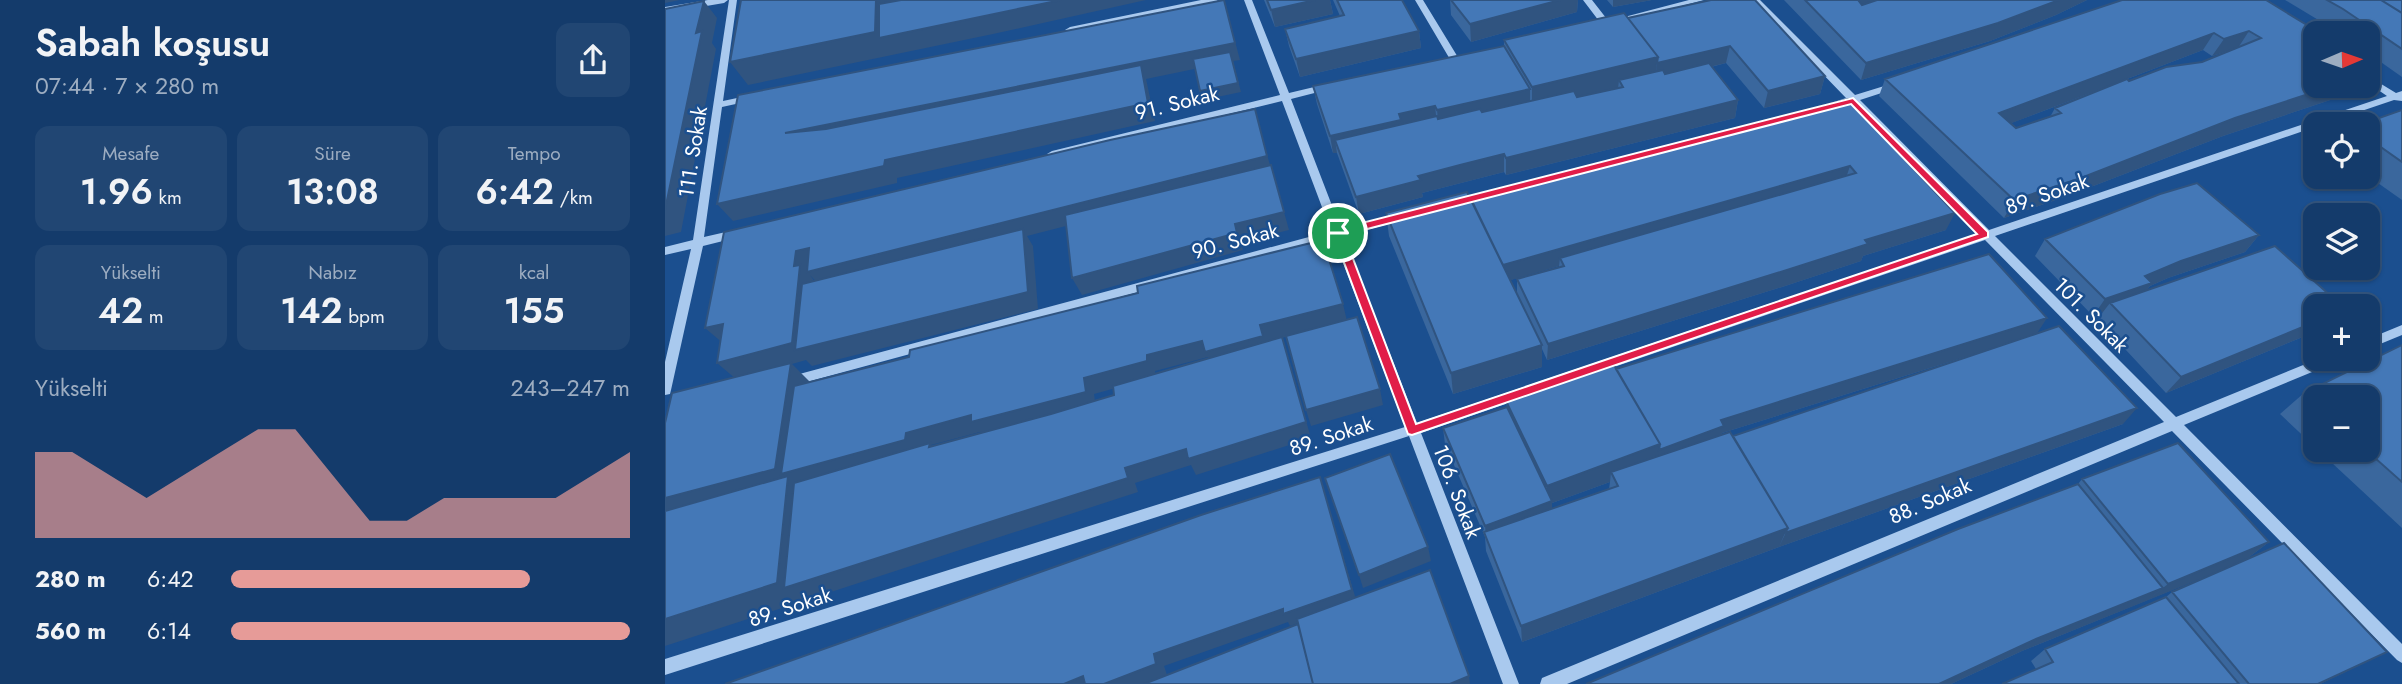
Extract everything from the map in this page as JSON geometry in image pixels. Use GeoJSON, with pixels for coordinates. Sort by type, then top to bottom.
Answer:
{"type":"FeatureCollection","features":[{"type":"Feature","properties":{"kind":"street"},"geometry":{"type":"LineString","coordinates":[[665,10],[724,0]]}},
{"type":"Feature","properties":{"kind":"street","name":"111. Sokak"},"geometry":{"type":"LineString","coordinates":[[665,390],[698,243],[733,0]]}},
{"type":"Feature","properties":{"kind":"street"},"geometry":{"type":"LineString","coordinates":[[1053,34],[1213,0]]}},
{"type":"Feature","properties":{"kind":"street","name":"106. Sokak"},"geometry":{"type":"LineString","coordinates":[[1248,0],[1511,684]]}},
{"type":"Feature","properties":{"kind":"street"},"geometry":{"type":"LineString","coordinates":[[1419,0],[1454,59]]}},
{"type":"Feature","properties":{"kind":"street"},"geometry":{"type":"LineString","coordinates":[[1587,0],[1605,23]]}},
{"type":"Feature","properties":{"kind":"street"},"geometry":{"type":"LineString","coordinates":[[1593,26],[1700,0]]}},
{"type":"Feature","properties":{"kind":"street","name":"101. Sokak"},"geometry":{"type":"LineString","coordinates":[[1755,0],[2402,656]]}},
{"type":"Feature","properties":{"kind":"street"},"geometry":{"type":"LineString","coordinates":[[1441,62],[1467,56]]}},
{"type":"Feature","properties":{"kind":"street"},"geometry":{"type":"LineString","coordinates":[[1827,107],[1905,82]]}},
{"type":"Feature","properties":{"kind":"street","name":"91. Sokak"},"geometry":{"type":"LineString","coordinates":[[1044,156],[1336,85]]}},
{"type":"Feature","properties":{"kind":"street"},"geometry":{"type":"LineString","coordinates":[[2380,86],[2399,97]]}},
{"type":"Feature","properties":{"kind":"street"},"geometry":{"type":"LineString","coordinates":[[719,105],[759,96]]}},
{"type":"Feature","properties":{"kind":"street","name":"89. Sokak"},"geometry":{"type":"LineString","coordinates":[[665,667],[1412,430],[2399,97]]}},
{"type":"Feature","properties":{"kind":"street","name":"90. Sokak"},"geometry":{"type":"LineString","coordinates":[[786,383],[1417,212]]}},
{"type":"Feature","properties":{"kind":"street"},"geometry":{"type":"LineString","coordinates":[[665,251],[751,230]]}},
{"type":"Feature","properties":{"kind":"street"},"geometry":{"type":"LineString","coordinates":[[2380,339],[2402,330]]}},
{"type":"Feature","properties":{"kind":"street","name":"88. Sokak"},"geometry":{"type":"LineString","coordinates":[[1548,684],[2303,370]]}},
{"type":"Feature","properties":{"kind":"building"},"geometry":{"type":"Polygon","coordinates":[[[741,0],[876,0],[875,32],[730,62],[741,0]]]}},
{"type":"Feature","properties":{"kind":"building"},"geometry":{"type":"Polygon","coordinates":[[[901,0],[1061,0],[879,38],[879,4],[901,0]]]}},
{"type":"Feature","properties":{"kind":"building"},"geometry":{"type":"Polygon","coordinates":[[[1224,0],[1235,43],[785,133],[826,129],[1141,65],[1148,103],[885,160],[884,166],[717,204],[738,95],[1224,0]]]}},
{"type":"Feature","properties":{"kind":"building"},"geometry":{"type":"Polygon","coordinates":[[[1267,0],[1315,0],[1271,10],[1267,0]]]}},
{"type":"Feature","properties":{"kind":"building"},"geometry":{"type":"Polygon","coordinates":[[[1337,0],[1402,0],[1419,31],[1296,59],[1285,29],[1344,15],[1337,0]]]}},
{"type":"Feature","properties":{"kind":"building"},"geometry":{"type":"Polygon","coordinates":[[[1451,0],[1560,0],[1470,24],[1451,0]]]}},
{"type":"Feature","properties":{"kind":"building"},"geometry":{"type":"Polygon","coordinates":[[[1711,0],[1755,0],[1825,76],[1768,91],[1730,46],[1657,63],[1658,57],[1628,18],[1711,0]]]}},
{"type":"Feature","properties":{"kind":"building"},"geometry":{"type":"Polygon","coordinates":[[[1805,0],[1858,0],[1862,5],[1877,0],[2059,0],[1998,23],[1866,63],[1805,0]]]}},
{"type":"Feature","properties":{"kind":"building"},"geometry":{"type":"Polygon","coordinates":[[[2122,0],[2266,0],[2303,23],[2303,96],[2235,118],[2081,178],[2014,200],[1885,79],[2122,0]],[[2249,31],[2224,39],[2214,33],[1999,113],[2016,128],[2061,113],[2055,108],[2127,79],[2129,81],[2166,67],[2202,62],[2261,38],[2249,31]]]}},
{"type":"Feature","properties":{"kind":"building"},"geometry":{"type":"Polygon","coordinates":[[[2327,0],[2381,0],[2402,13],[2402,49],[2380,34],[2380,21],[2361,21],[2327,0]]]}},
{"type":"Feature","properties":{"kind":"building"},"geometry":{"type":"Polygon","coordinates":[[[2381,0],[2402,0],[2402,13],[2381,0]]]}},
{"type":"Feature","properties":{"kind":"building"},"geometry":{"type":"Polygon","coordinates":[[[704,1],[696,33],[702,31],[665,210],[665,9],[704,1]]]}},
{"type":"Feature","properties":{"kind":"building"},"geometry":{"type":"Polygon","coordinates":[[[1624,13],[1658,57],[1532,87],[1504,40],[1624,13]]]}},
{"type":"Feature","properties":{"kind":"building"},"geometry":{"type":"Polygon","coordinates":[[[1504,46],[1530,89],[1437,110],[1435,106],[1399,114],[1401,120],[1330,136],[1313,86],[1504,46]]]}},
{"type":"Feature","properties":{"kind":"building"},"geometry":{"type":"Polygon","coordinates":[[[1230,52],[1238,83],[1200,91],[1193,59],[1230,52]]]}},
{"type":"Feature","properties":{"kind":"building"},"geometry":{"type":"Polygon","coordinates":[[[1709,63],[1738,100],[1506,158],[1504,154],[1460,165],[1418,176],[1421,180],[1356,197],[1335,140],[1437,116],[1438,119],[1480,109],[1482,112],[1574,91],[1577,97],[1623,87],[1619,80],[1663,70],[1665,74],[1709,63]]]}},
{"type":"Feature","properties":{"kind":"building"},"geometry":{"type":"Polygon","coordinates":[[[1848,99],[1955,213],[1865,240],[1868,244],[1548,344],[1517,279],[1564,266],[1560,258],[1856,173],[1850,166],[1503,265],[1470,197],[1848,99]]]}},
{"type":"Feature","properties":{"kind":"building"},"geometry":{"type":"Polygon","coordinates":[[[1255,109],[1267,156],[807,272],[809,248],[796,251],[794,266],[800,265],[792,343],[717,363],[723,324],[705,328],[724,232],[1110,140],[1255,109]]]}},
{"type":"Feature","properties":{"kind":"building"},"geometry":{"type":"Polygon","coordinates":[[[2402,110],[2402,162],[2380,146],[2380,118],[2402,110]]]}},
{"type":"Feature","properties":{"kind":"building"},"geometry":{"type":"Polygon","coordinates":[[[1271,165],[1284,212],[1235,224],[1237,233],[1072,278],[1065,215],[1271,165]]]}},
{"type":"Feature","properties":{"kind":"building"},"geometry":{"type":"Polygon","coordinates":[[[2197,183],[2259,235],[2181,261],[2145,276],[2152,283],[2105,299],[2045,239],[2160,194],[2197,183]]]}},
{"type":"Feature","properties":{"kind":"building"},"geometry":{"type":"Polygon","coordinates":[[[1467,192],[1542,345],[1451,373],[1386,213],[1467,192]]]}},
{"type":"Feature","properties":{"kind":"building"},"geometry":{"type":"Polygon","coordinates":[[[1023,229],[1028,292],[795,350],[802,284],[1023,229]]]}},
{"type":"Feature","properties":{"kind":"building"},"geometry":{"type":"Polygon","coordinates":[[[1323,240],[1343,304],[1260,325],[1263,336],[1205,352],[1202,341],[1147,355],[1147,361],[1084,378],[1086,392],[971,422],[971,415],[906,433],[905,440],[781,474],[794,386],[909,357],[910,350],[1138,293],[1137,286],[1323,240]]]}},
{"type":"Feature","properties":{"kind":"building"},"geometry":{"type":"Polygon","coordinates":[[[2275,246],[2303,271],[2303,280],[2313,280],[2329,294],[2303,294],[2303,327],[2181,377],[2110,303],[2275,246]]]}},
{"type":"Feature","properties":{"kind":"building"},"geometry":{"type":"Polygon","coordinates":[[[1989,254],[2047,318],[1721,420],[1724,426],[1659,450],[1660,444],[1616,369],[1989,254]]]}},
{"type":"Feature","properties":{"kind":"building"},"geometry":{"type":"Polygon","coordinates":[[[1357,317],[1380,389],[1306,410],[1286,336],[1357,317]]]}},
{"type":"Feature","properties":{"kind":"building"},"geometry":{"type":"Polygon","coordinates":[[[2059,326],[2137,408],[1785,533],[1788,528],[1733,436],[2059,326]]]}},
{"type":"Feature","properties":{"kind":"building"},"geometry":{"type":"Polygon","coordinates":[[[1282,337],[1306,422],[1188,459],[1186,449],[1125,468],[1128,478],[784,588],[794,483],[930,443],[929,447],[1051,414],[1114,395],[1113,386],[1282,337]]]}},
{"type":"Feature","properties":{"kind":"building"},"geometry":{"type":"Polygon","coordinates":[[[2402,345],[2402,482],[2380,462],[2380,385],[2320,385],[2349,371],[2380,371],[2380,356],[2402,345]]]}},
{"type":"Feature","properties":{"kind":"building"},"geometry":{"type":"Polygon","coordinates":[[[791,363],[775,469],[665,498],[665,423],[672,393],[791,363]]]}},
{"type":"Feature","properties":{"kind":"building"},"geometry":{"type":"Polygon","coordinates":[[[1614,365],[1660,444],[1547,486],[1506,401],[1614,365]]]}},
{"type":"Feature","properties":{"kind":"building"},"geometry":{"type":"Polygon","coordinates":[[[1507,407],[1552,501],[1485,526],[1443,428],[1507,407]]]}},
{"type":"Feature","properties":{"kind":"building"},"geometry":{"type":"Polygon","coordinates":[[[1730,432],[1788,528],[1521,626],[1484,532],[1618,486],[1611,472],[1730,432]]]}},
{"type":"Feature","properties":{"kind":"building"},"geometry":{"type":"Polygon","coordinates":[[[2178,443],[2269,542],[2168,584],[2082,479],[2178,443]]]}},
{"type":"Feature","properties":{"kind":"building"},"geometry":{"type":"Polygon","coordinates":[[[1390,454],[1428,547],[1359,575],[1325,478],[1390,454]]]}},
{"type":"Feature","properties":{"kind":"building"},"geometry":{"type":"Polygon","coordinates":[[[788,476],[777,583],[665,619],[665,511],[788,476]]]}},
{"type":"Feature","properties":{"kind":"building"},"geometry":{"type":"Polygon","coordinates":[[[1320,477],[1352,590],[1283,614],[1283,609],[1154,654],[1156,664],[1104,684],[1085,684],[1083,676],[1064,684],[725,684],[1201,515],[1320,477]]]}},
{"type":"Feature","properties":{"kind":"building"},"geometry":{"type":"Polygon","coordinates":[[[2078,484],[2163,588],[2036,639],[1939,684],[1586,684],[1958,529],[2078,484]]]}},
{"type":"Feature","properties":{"kind":"building"},"geometry":{"type":"Polygon","coordinates":[[[2284,543],[2387,652],[2318,684],[2249,684],[2172,592],[2284,543]]]}},
{"type":"Feature","properties":{"kind":"building"},"geometry":{"type":"Polygon","coordinates":[[[1430,570],[1469,676],[1450,684],[1313,684],[1297,619],[1430,570]]]}},
{"type":"Feature","properties":{"kind":"building"},"geometry":{"type":"Polygon","coordinates":[[[2166,597],[2239,684],[2002,684],[2053,662],[2045,649],[2166,597]]]}},
{"type":"Feature","properties":{"kind":"building"},"geometry":{"type":"Polygon","coordinates":[[[1298,624],[1313,684],[1144,684],[1298,624]]]}},
{"type":"Feature","properties":{"kind":"route"},"geometry":{"type":"LineString","coordinates":[[1853,100],[1984,235],[1412,430],[1338,233],[1853,100]]}}]}
